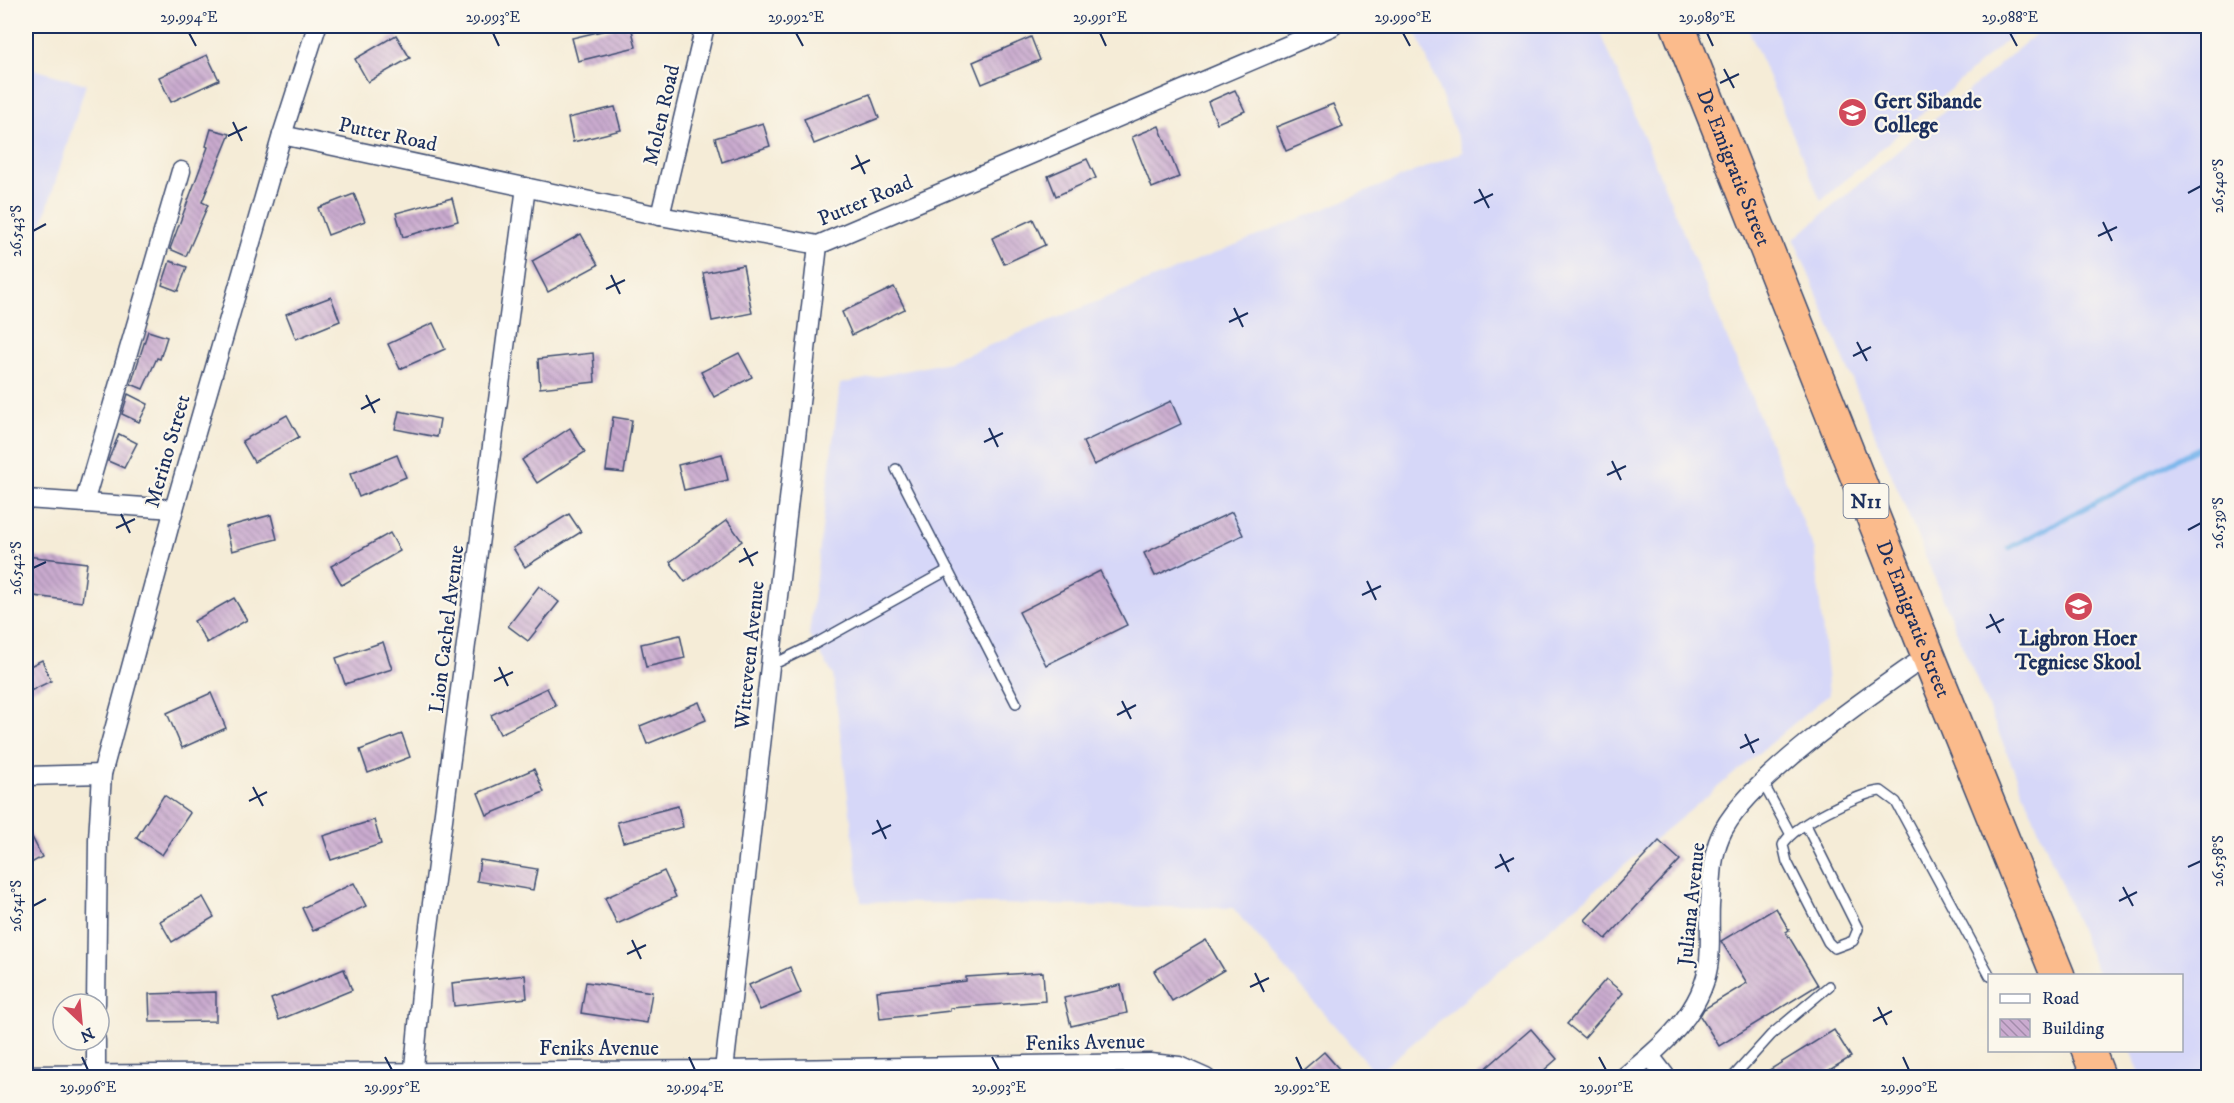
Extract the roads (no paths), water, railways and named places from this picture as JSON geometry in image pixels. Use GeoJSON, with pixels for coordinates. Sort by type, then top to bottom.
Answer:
{"type":"FeatureCollection","features":[{"type":"Feature","properties":{"kind":"highway","name":"De Emigratie Street"},"geometry":{"type":"LineString","coordinates":[[1678,26],[2058,974]]}},
{"type":"Feature","properties":{"kind":"highway"},"geometry":{"type":"LineString","coordinates":[[2089,1052],[2099,1077]]}},
{"type":"Feature","properties":{"kind":"street","name":"Merino Street"},"geometry":{"type":"LineString","coordinates":[[96,992],[98,839],[102,774],[174,509],[282,135],[317,26]]}},
{"type":"Feature","properties":{"kind":"street","name":"Molen Road"},"geometry":{"type":"LineString","coordinates":[[660,216],[705,26]]}},
{"type":"Feature","properties":{"kind":"street","name":"Putter Road"},"geometry":{"type":"LineString","coordinates":[[282,135],[660,216],[818,245],[1333,26]]}},
{"type":"Feature","properties":{"kind":"street"},"geometry":{"type":"LineString","coordinates":[[84,503],[181,171]]}},
{"type":"Feature","properties":{"kind":"street","name":"Lion Cachel Avenue"},"geometry":{"type":"LineString","coordinates":[[413,1074],[526,187]]}},
{"type":"Feature","properties":{"kind":"street","name":"Witteveen Avenue"},"geometry":{"type":"LineString","coordinates":[[724,1070],[818,245]]}},
{"type":"Feature","properties":{"kind":"street"},"geometry":{"type":"LineString","coordinates":[[26,499],[174,509]]}},
{"type":"Feature","properties":{"kind":"street","name":"Juliana Avenue"},"geometry":{"type":"LineString","coordinates":[[1623,1077],[1650,1056],[1686,1017],[1704,982],[1709,960],[1715,852],[1722,831],[1734,812],[1763,783],[1823,731],[1928,655]]}},
{"type":"Feature","properties":{"kind":"street"},"geometry":{"type":"LineString","coordinates":[[26,776],[102,774]]}},
{"type":"Feature","properties":{"kind":"street"},"geometry":{"type":"LineString","coordinates":[[96,1052],[96,1076]]}},
{"type":"Feature","properties":{"kind":"street"},"geometry":{"type":"LineString","coordinates":[[1650,1056],[1667,1077]]}},
{"type":"Feature","properties":{"kind":"street","name":"Feniks Avenue"},"geometry":{"type":"LineString","coordinates":[[26,1075],[413,1074],[1150,1063],[1179,1066],[1206,1077]]}},
{"type":"Feature","properties":{"kind":"lane"},"geometry":{"type":"LineString","coordinates":[[896,469],[1016,703]]}},
{"type":"Feature","properties":{"kind":"lane"},"geometry":{"type":"LineString","coordinates":[[770,666],[815,645],[948,570]]}},
{"type":"Feature","properties":{"kind":"lane"},"geometry":{"type":"LineString","coordinates":[[1763,783],[1790,833]]}},
{"type":"Feature","properties":{"kind":"lane"},"geometry":{"type":"LineString","coordinates":[[1806,825],[1858,930],[1856,938],[1848,945],[1837,949],[1828,942],[1783,852],[1784,842],[1790,833],[1861,795],[1881,791],[1892,796],[1989,974]]}},
{"type":"Feature","properties":{"kind":"lane"},"geometry":{"type":"LineString","coordinates":[[1732,1077],[1771,1035],[1829,986]]}},
{"type":"Feature","properties":{"kind":"waterway"},"geometry":{"type":"LineString","coordinates":[[2009,548],[2208,443]]}},
{"type":"Feature","properties":{"kind":"place","name":"Gert Sibande College"},"geometry":{"type":"Point","coordinates":[1853,113]}},
{"type":"Feature","properties":{"kind":"place","name":"Ligbron Hoer Tegniese Skool"},"geometry":{"type":"Point","coordinates":[2078,607]}}]}
